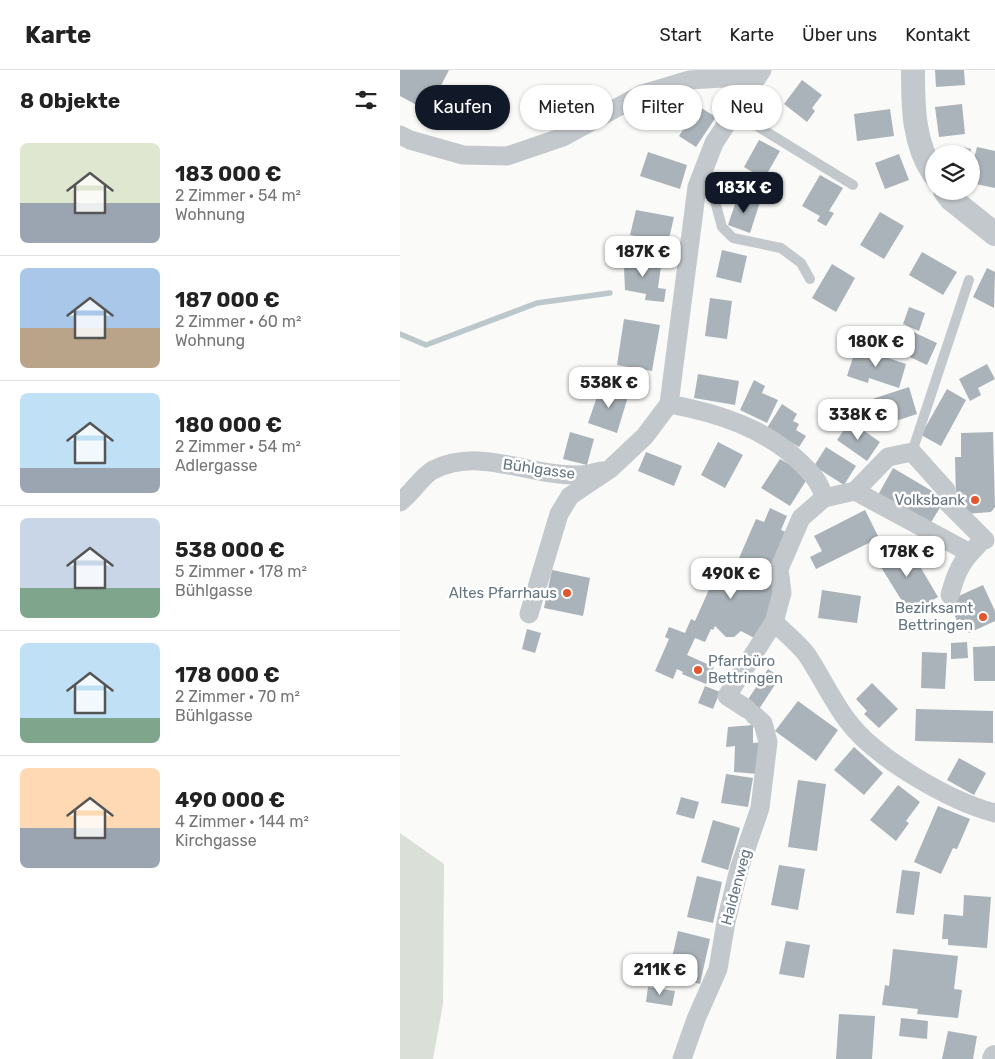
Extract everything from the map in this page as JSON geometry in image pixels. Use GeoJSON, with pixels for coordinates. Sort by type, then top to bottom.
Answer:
{"type":"FeatureCollection","features":[{"type":"Feature","properties":{"kind":"street"},"geometry":{"type":"LineString","coordinates":[[913,70],[914,115],[925,160]]}},
{"type":"Feature","properties":{"kind":"street"},"geometry":{"type":"LineString","coordinates":[[751,85],[759,73]]}},
{"type":"Feature","properties":{"kind":"street"},"geometry":{"type":"LineString","coordinates":[[400,134],[410,140],[462,155],[507,156],[563,137],[642,94],[689,80],[759,73]]}},
{"type":"Feature","properties":{"kind":"street"},"geometry":{"type":"LineString","coordinates":[[722,130],[714,143],[697,187],[669,404],[705,411],[758,431],[792,454],[817,479],[824,498]]}},
{"type":"Feature","properties":{"kind":"street"},"geometry":{"type":"LineString","coordinates":[[951,200],[995,234]]}},
{"type":"Feature","properties":{"kind":"street","name":"Bühlgasse"},"geometry":{"type":"LineString","coordinates":[[400,502],[431,471],[460,461],[490,462],[560,475],[581,476],[610,469],[645,436],[669,404]]}},
{"type":"Feature","properties":{"kind":"street"},"geometry":{"type":"LineString","coordinates":[[950,595],[957,570],[970,553],[990,539],[947,502],[946,490],[912,452],[888,457],[855,491],[824,498],[801,518],[779,569],[782,593],[774,622],[806,653],[847,721],[872,746],[908,772],[948,794],[995,813]]}},
{"type":"Feature","properties":{"kind":"street"},"geometry":{"type":"LineString","coordinates":[[529,614],[559,514],[570,496],[610,469]]}},
{"type":"Feature","properties":{"kind":"street"},"geometry":{"type":"LineString","coordinates":[[855,491],[970,553]]}},
{"type":"Feature","properties":{"kind":"street","name":"Haldenweg"},"geometry":{"type":"LineString","coordinates":[[682,1059],[696,1019],[718,969],[726,922],[739,869],[760,808],[768,742],[763,723],[751,712],[727,696],[774,622]]}},
{"type":"Feature","properties":{"kind":"lane"},"geometry":{"type":"LineString","coordinates":[[763,130],[853,185]]}},
{"type":"Feature","properties":{"kind":"lane"},"geometry":{"type":"LineString","coordinates":[[701,177],[712,190],[722,227],[733,238],[781,248],[801,262],[810,279]]}},
{"type":"Feature","properties":{"kind":"lane"},"geometry":{"type":"LineString","coordinates":[[912,452],[969,280]]}},
{"type":"Feature","properties":{"kind":"shaded area"},"geometry":{"type":"Polygon","coordinates":[[[400,833],[444,864],[443,1004],[433,1059],[400,1059],[400,833]]]}},
{"type":"Feature","properties":{"kind":"building"},"geometry":{"type":"Polygon","coordinates":[[[400,70],[449,70],[441,85],[415,85],[415,104],[400,96],[400,70]]]}},
{"type":"Feature","properties":{"kind":"building"},"geometry":{"type":"Polygon","coordinates":[[[935,70],[964,70],[965,85],[936,87],[935,70]]]}},
{"type":"Feature","properties":{"kind":"building"},"geometry":{"type":"Polygon","coordinates":[[[802,80],[822,95],[812,108],[815,111],[807,122],[784,104],[802,80]]]}},
{"type":"Feature","properties":{"kind":"building"},"geometry":{"type":"Polygon","coordinates":[[[962,104],[965,134],[939,137],[935,107],[962,104]]]}},
{"type":"Feature","properties":{"kind":"building"},"geometry":{"type":"Polygon","coordinates":[[[702,108],[712,115],[712,123],[696,147],[679,136],[683,130],[702,130],[702,108]]]}},
{"type":"Feature","properties":{"kind":"building"},"geometry":{"type":"Polygon","coordinates":[[[890,109],[894,136],[857,141],[854,114],[890,109]]]}},
{"type":"Feature","properties":{"kind":"building"},"geometry":{"type":"Polygon","coordinates":[[[759,140],[780,151],[764,179],[744,167],[759,140]]]}},
{"type":"Feature","properties":{"kind":"building"},"geometry":{"type":"Polygon","coordinates":[[[980,148],[995,151],[995,188],[980,185],[980,148]]]}},
{"type":"Feature","properties":{"kind":"building"},"geometry":{"type":"Polygon","coordinates":[[[648,152],[687,165],[680,189],[640,176],[648,152]]]}},
{"type":"Feature","properties":{"kind":"building"},"geometry":{"type":"Polygon","coordinates":[[[899,154],[909,180],[885,189],[875,163],[899,154]]]}},
{"type":"Feature","properties":{"kind":"building"},"geometry":{"type":"Polygon","coordinates":[[[820,175],[843,188],[829,211],[834,213],[826,226],[817,221],[820,216],[802,206],[820,175]]]}},
{"type":"Feature","properties":{"kind":"building"},"geometry":{"type":"Polygon","coordinates":[[[738,195],[760,202],[750,233],[728,225],[738,195]]]}},
{"type":"Feature","properties":{"kind":"building"},"geometry":{"type":"Polygon","coordinates":[[[636,210],[674,217],[668,243],[630,235],[636,210]]]}},
{"type":"Feature","properties":{"kind":"building"},"geometry":{"type":"Polygon","coordinates":[[[880,212],[904,226],[884,259],[860,245],[880,212]]]}},
{"type":"Feature","properties":{"kind":"building"},"geometry":{"type":"Polygon","coordinates":[[[722,250],[747,256],[741,283],[716,277],[722,250]]]}},
{"type":"Feature","properties":{"kind":"building"},"geometry":{"type":"Polygon","coordinates":[[[626,251],[631,251],[643,264],[661,266],[658,288],[666,289],[664,302],[645,300],[646,294],[625,290],[624,267],[626,251]]]}},
{"type":"Feature","properties":{"kind":"building"},"geometry":{"type":"Polygon","coordinates":[[[922,252],[957,272],[943,295],[909,275],[922,252]]]}},
{"type":"Feature","properties":{"kind":"building"},"geometry":{"type":"Polygon","coordinates":[[[832,264],[855,278],[836,312],[812,298],[832,264]]]}},
{"type":"Feature","properties":{"kind":"building"},"geometry":{"type":"Polygon","coordinates":[[[987,268],[995,272],[994,308],[973,297],[987,268]]]}},
{"type":"Feature","properties":{"kind":"building"},"geometry":{"type":"Polygon","coordinates":[[[710,298],[732,301],[727,339],[705,336],[710,298]]]}},
{"type":"Feature","properties":{"kind":"building"},"geometry":{"type":"Polygon","coordinates":[[[909,307],[925,313],[919,331],[903,324],[909,307]]]}},
{"type":"Feature","properties":{"kind":"building"},"geometry":{"type":"Polygon","coordinates":[[[624,319],[660,325],[652,371],[617,365],[624,319]]]}},
{"type":"Feature","properties":{"kind":"building"},"geometry":{"type":"Polygon","coordinates":[[[909,330],[937,343],[927,365],[899,352],[909,330]]]}},
{"type":"Feature","properties":{"kind":"building"},"geometry":{"type":"Polygon","coordinates":[[[857,345],[877,351],[876,354],[906,364],[899,388],[869,378],[868,383],[847,376],[857,345]]]}},
{"type":"Feature","properties":{"kind":"building"},"geometry":{"type":"Polygon","coordinates":[[[987,364],[995,379],[978,388],[981,395],[970,401],[959,379],[987,364]]]}},
{"type":"Feature","properties":{"kind":"building"},"geometry":{"type":"Polygon","coordinates":[[[698,374],[739,381],[735,405],[694,398],[698,374]]]}},
{"type":"Feature","properties":{"kind":"building"},"geometry":{"type":"Polygon","coordinates":[[[754,380],[765,386],[762,393],[778,400],[767,423],[740,410],[754,380]]]}},
{"type":"Feature","properties":{"kind":"building"},"geometry":{"type":"Polygon","coordinates":[[[601,385],[629,393],[617,433],[588,423],[601,385]]]}},
{"type":"Feature","properties":{"kind":"building"},"geometry":{"type":"Polygon","coordinates":[[[909,387],[917,414],[871,429],[863,402],[909,387]]]}},
{"type":"Feature","properties":{"kind":"building"},"geometry":{"type":"Polygon","coordinates":[[[947,389],[966,400],[941,446],[921,435],[947,389]]]}},
{"type":"Feature","properties":{"kind":"building"},"geometry":{"type":"Polygon","coordinates":[[[782,404],[797,414],[793,421],[799,424],[796,430],[806,436],[799,447],[767,428],[782,404]]]}},
{"type":"Feature","properties":{"kind":"building"},"geometry":{"type":"Polygon","coordinates":[[[850,421],[880,442],[867,461],[837,440],[850,421]]]}},
{"type":"Feature","properties":{"kind":"building"},"geometry":{"type":"Polygon","coordinates":[[[570,432],[594,439],[587,465],[563,459],[570,432]]]}},
{"type":"Feature","properties":{"kind":"building"},"geometry":{"type":"Polygon","coordinates":[[[993,432],[995,507],[991,512],[965,514],[956,501],[955,457],[961,457],[961,433],[993,432]]]}},
{"type":"Feature","properties":{"kind":"building"},"geometry":{"type":"Polygon","coordinates":[[[718,442],[743,455],[725,488],[701,475],[718,442]]]}},
{"type":"Feature","properties":{"kind":"building"},"geometry":{"type":"Polygon","coordinates":[[[826,447],[856,466],[844,485],[814,466],[826,447]]]}},
{"type":"Feature","properties":{"kind":"building"},"geometry":{"type":"Polygon","coordinates":[[[646,452],[682,466],[674,486],[638,471],[646,452]]]}},
{"type":"Feature","properties":{"kind":"building"},"geometry":{"type":"Polygon","coordinates":[[[780,459],[809,476],[790,506],[761,488],[780,459]]]}},
{"type":"Feature","properties":{"kind":"building"},"geometry":{"type":"Polygon","coordinates":[[[893,468],[932,491],[930,493],[944,501],[930,524],[878,495],[893,468]]]}},
{"type":"Feature","properties":{"kind":"building"},"geometry":{"type":"Polygon","coordinates":[[[770,508],[787,516],[781,530],[788,533],[768,580],[777,584],[768,620],[756,639],[741,631],[734,637],[726,637],[715,626],[713,630],[711,629],[705,642],[695,638],[687,655],[714,667],[706,684],[682,674],[683,672],[677,669],[673,679],[655,671],[669,639],[665,637],[669,627],[685,633],[691,619],[695,621],[723,558],[736,565],[756,519],[764,522],[770,508]]]}},
{"type":"Feature","properties":{"kind":"building"},"geometry":{"type":"Polygon","coordinates":[[[865,510],[879,538],[816,569],[810,557],[822,551],[814,536],[865,510]]]}},
{"type":"Feature","properties":{"kind":"building"},"geometry":{"type":"Polygon","coordinates":[[[905,541],[938,597],[910,614],[876,559],[905,541]]]}},
{"type":"Feature","properties":{"kind":"building","name":"Altes Pfarrhaus"},"geometry":{"type":"Polygon","coordinates":[[[552,570],[590,578],[583,616],[544,608],[552,570]]]}},
{"type":"Feature","properties":{"kind":"building"},"geometry":{"type":"Polygon","coordinates":[[[983,585],[995,611],[995,621],[969,633],[964,622],[959,625],[954,614],[958,612],[952,599],[983,585]]]}},
{"type":"Feature","properties":{"kind":"building"},"geometry":{"type":"Polygon","coordinates":[[[822,590],[861,596],[857,623],[818,618],[822,590]]]}},
{"type":"Feature","properties":{"kind":"building"},"geometry":{"type":"Polygon","coordinates":[[[527,629],[541,633],[535,653],[522,649],[527,629]]]}},
{"type":"Feature","properties":{"kind":"building"},"geometry":{"type":"Polygon","coordinates":[[[967,642],[968,658],[951,659],[951,643],[967,642]]]}},
{"type":"Feature","properties":{"kind":"building"},"geometry":{"type":"Polygon","coordinates":[[[995,646],[995,681],[974,681],[973,647],[995,646]]]}},
{"type":"Feature","properties":{"kind":"building"},"geometry":{"type":"Polygon","coordinates":[[[922,652],[947,653],[945,689],[921,688],[922,652]]]}},
{"type":"Feature","properties":{"kind":"building"},"geometry":{"type":"Polygon","coordinates":[[[768,669],[780,677],[759,709],[747,701],[768,669]]]}},
{"type":"Feature","properties":{"kind":"building"},"geometry":{"type":"Polygon","coordinates":[[[872,683],[898,709],[879,728],[864,714],[867,711],[856,699],[872,683]]]}},
{"type":"Feature","properties":{"kind":"building"},"geometry":{"type":"Polygon","coordinates":[[[705,686],[720,692],[713,709],[698,703],[705,686]]]}},
{"type":"Feature","properties":{"kind":"building"},"geometry":{"type":"Polygon","coordinates":[[[798,701],[838,730],[816,761],[775,731],[798,701]]]}},
{"type":"Feature","properties":{"kind":"building"},"geometry":{"type":"Polygon","coordinates":[[[916,709],[993,711],[993,743],[915,741],[916,709]]]}},
{"type":"Feature","properties":{"kind":"building"},"geometry":{"type":"Polygon","coordinates":[[[753,725],[753,743],[762,742],[758,774],[734,772],[735,746],[726,747],[728,727],[753,725]]]}},
{"type":"Feature","properties":{"kind":"building"},"geometry":{"type":"Polygon","coordinates":[[[854,747],[883,773],[864,795],[834,770],[854,747]]]}},
{"type":"Feature","properties":{"kind":"building"},"geometry":{"type":"Polygon","coordinates":[[[959,758],[986,773],[974,795],[947,780],[959,758]]]}},
{"type":"Feature","properties":{"kind":"building"},"geometry":{"type":"Polygon","coordinates":[[[726,774],[753,778],[748,807],[721,803],[726,774]]]}},
{"type":"Feature","properties":{"kind":"building"},"geometry":{"type":"Polygon","coordinates":[[[798,780],[826,784],[817,851],[788,847],[798,780]]]}},
{"type":"Feature","properties":{"kind":"building"},"geometry":{"type":"Polygon","coordinates":[[[898,785],[920,802],[906,821],[909,823],[896,841],[870,820],[898,785]]]}},
{"type":"Feature","properties":{"kind":"building"},"geometry":{"type":"Polygon","coordinates":[[[681,797],[699,802],[694,819],[676,814],[681,797]]]}},
{"type":"Feature","properties":{"kind":"building"},"geometry":{"type":"Polygon","coordinates":[[[938,806],[970,819],[957,849],[953,848],[941,874],[914,862],[938,806]]]}},
{"type":"Feature","properties":{"kind":"building"},"geometry":{"type":"Polygon","coordinates":[[[713,820],[740,828],[728,870],[701,862],[713,820]]]}},
{"type":"Feature","properties":{"kind":"building"},"geometry":{"type":"Polygon","coordinates":[[[779,865],[805,869],[798,910],[771,905],[779,865]]]}},
{"type":"Feature","properties":{"kind":"building"},"geometry":{"type":"Polygon","coordinates":[[[902,870],[920,872],[914,915],[896,913],[902,870]]]}},
{"type":"Feature","properties":{"kind":"building"},"geometry":{"type":"Polygon","coordinates":[[[697,876],[722,882],[713,923],[687,917],[697,876]]]}},
{"type":"Feature","properties":{"kind":"building"},"geometry":{"type":"Polygon","coordinates":[[[964,895],[991,897],[987,948],[948,945],[948,939],[942,939],[944,914],[963,916],[964,895]]]}},
{"type":"Feature","properties":{"kind":"building"},"geometry":{"type":"Polygon","coordinates":[[[678,931],[710,939],[700,984],[668,976],[678,931]]]}},
{"type":"Feature","properties":{"kind":"building"},"geometry":{"type":"Polygon","coordinates":[[[786,941],[810,945],[804,978],[779,974],[786,941]]]}},
{"type":"Feature","properties":{"kind":"building"},"geometry":{"type":"Polygon","coordinates":[[[893,949],[958,956],[954,989],[962,990],[958,1018],[917,1014],[918,1009],[882,1005],[885,985],[889,986],[893,949]]]}},
{"type":"Feature","properties":{"kind":"building"},"geometry":{"type":"Polygon","coordinates":[[[648,987],[675,991],[672,1006],[646,1002],[648,987]]]}},
{"type":"Feature","properties":{"kind":"building"},"geometry":{"type":"Polygon","coordinates":[[[839,1014],[875,1016],[872,1059],[836,1059],[839,1014]]]}},
{"type":"Feature","properties":{"kind":"building"},"geometry":{"type":"Polygon","coordinates":[[[901,1018],[928,1021],[927,1039],[899,1036],[901,1018]]]}},
{"type":"Feature","properties":{"kind":"building"},"geometry":{"type":"Polygon","coordinates":[[[948,1031],[977,1036],[973,1059],[942,1059],[948,1031]]]}},
{"type":"Feature","properties":{"kind":"waterway"},"geometry":{"type":"LineString","coordinates":[[400,334],[426,345],[537,303],[610,293]]}},
{"type":"Feature","properties":{"kind":"place","name":"Volksbank"},"geometry":{"type":"Point","coordinates":[975,500]}},
{"type":"Feature","properties":{"kind":"place","name":"Altes Pfarrhaus"},"geometry":{"type":"Point","coordinates":[567,593]}},
{"type":"Feature","properties":{"kind":"place","name":"Bezirksamt Bettringen"},"geometry":{"type":"Point","coordinates":[983,617]}},
{"type":"Feature","properties":{"kind":"place","name":"Pfarrbüro Bettringen"},"geometry":{"type":"Point","coordinates":[698,670]}}]}
